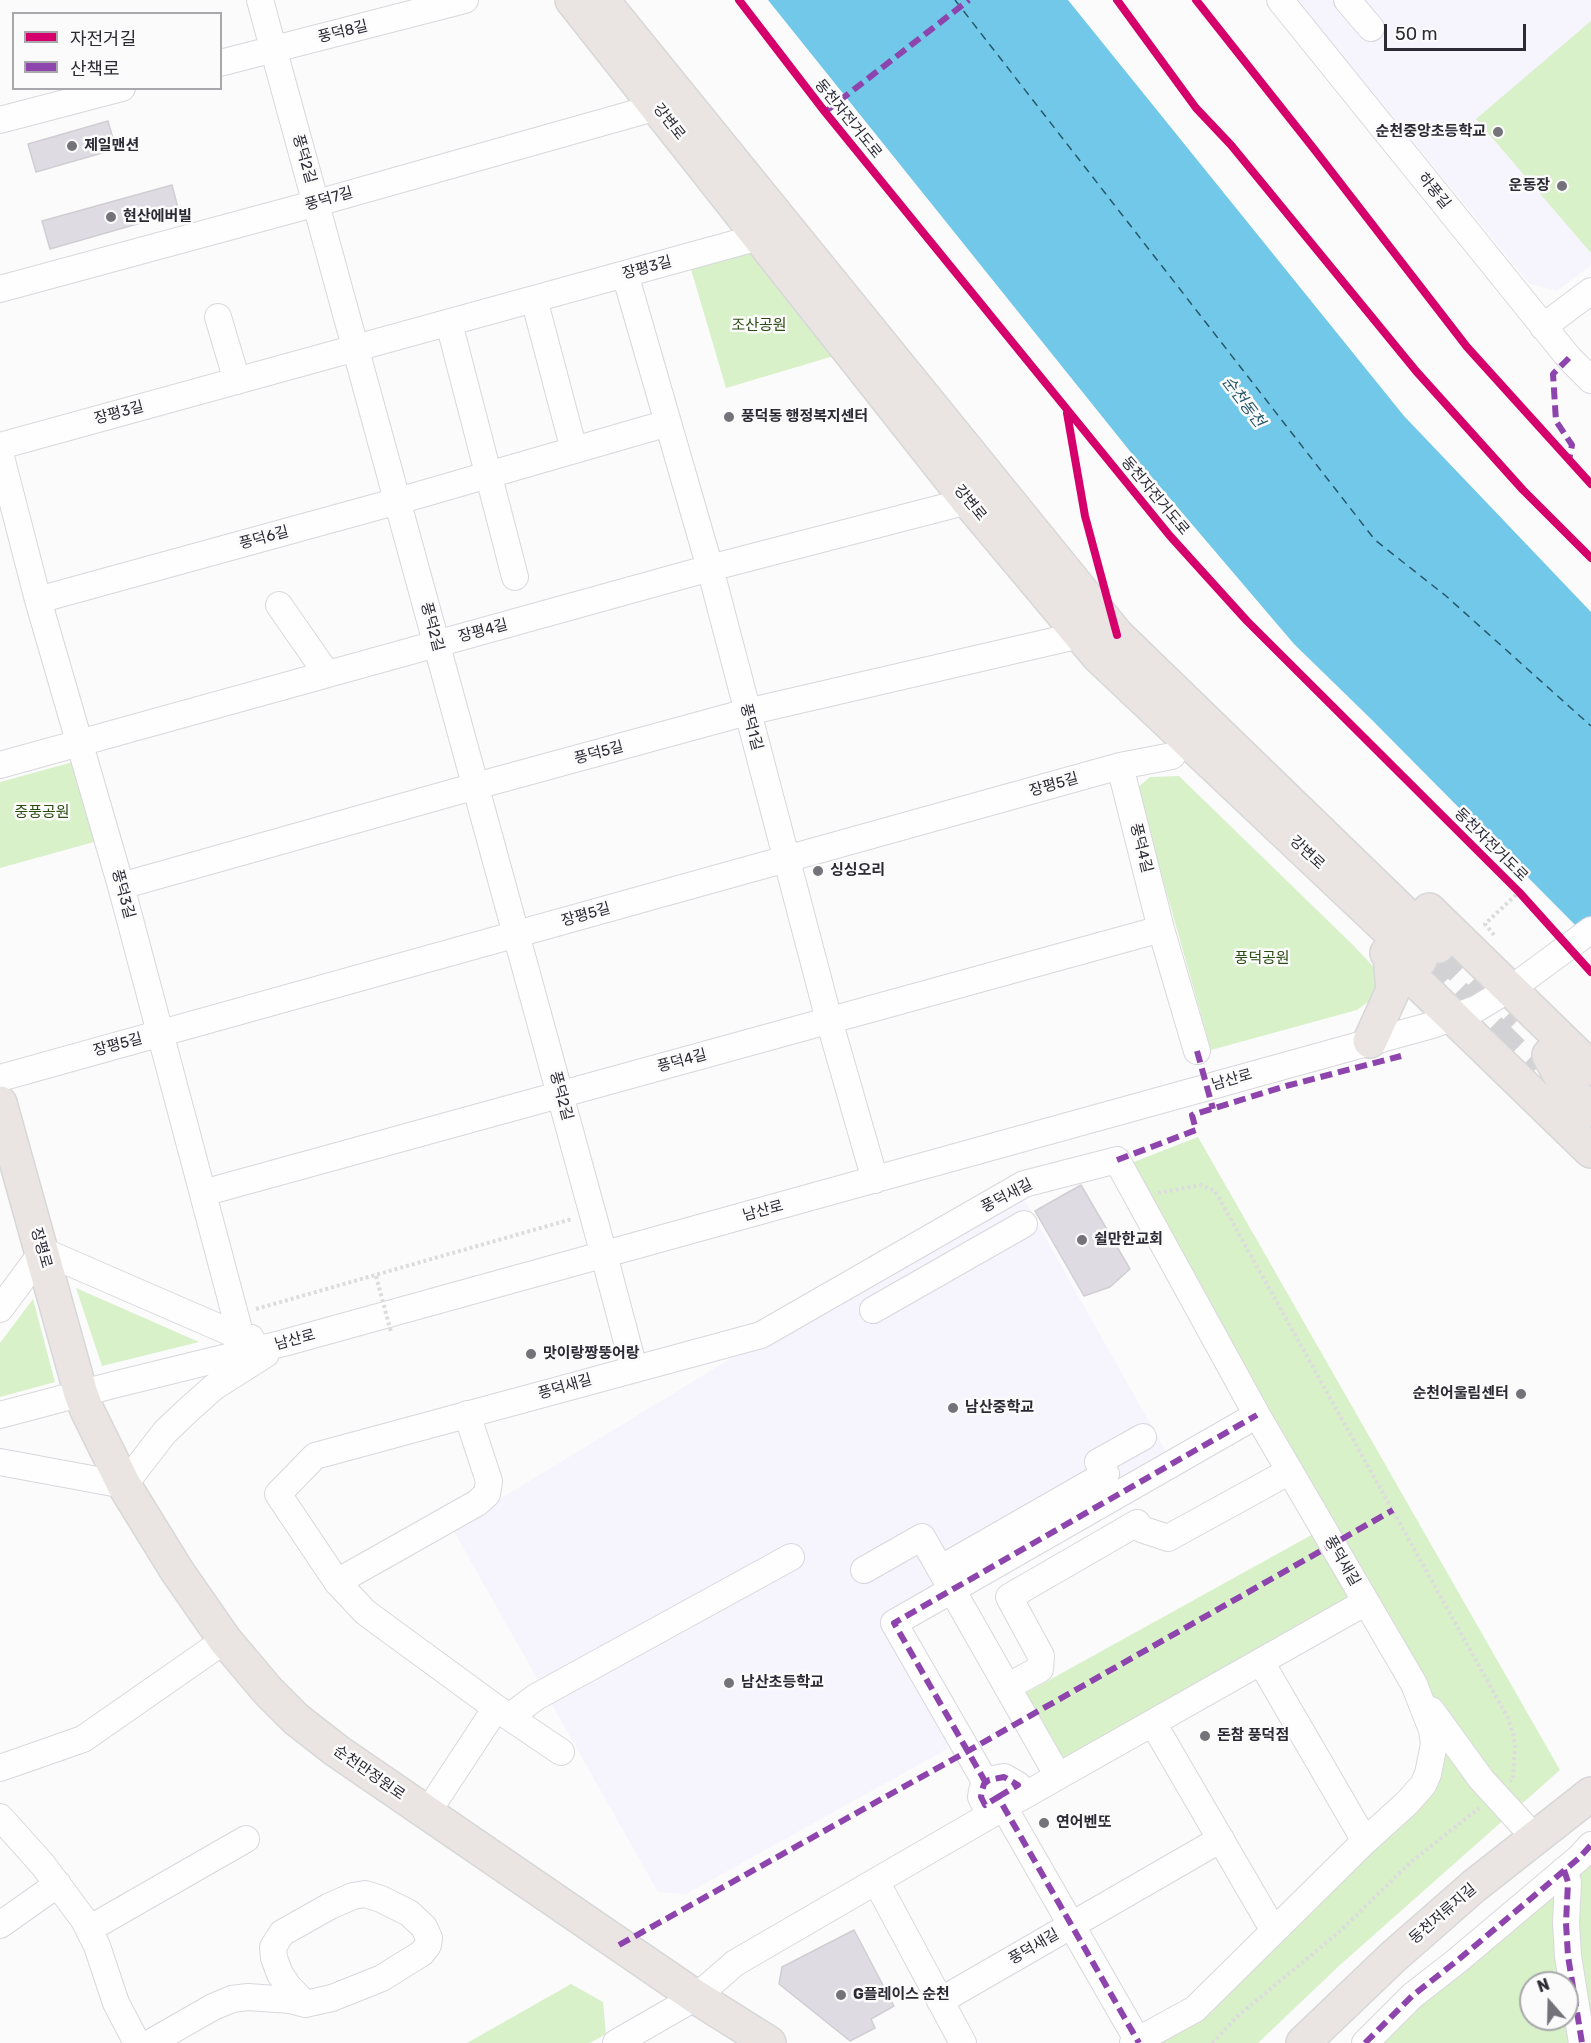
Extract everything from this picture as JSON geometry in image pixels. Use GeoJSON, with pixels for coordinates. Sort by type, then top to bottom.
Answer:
{"type":"FeatureCollection","features":[{"type":"Feature","properties":{"kind":"main road","name":"강변로"},"geometry":{"type":"LineString","coordinates":[[572,0],[968,501],[1099,642],[1416,954]]}},
{"type":"Feature","properties":{"kind":"main road","name":"강변로"},"geometry":{"type":"LineString","coordinates":[[602,0],[1099,642]]}},
{"type":"Feature","properties":{"kind":"main road"},"geometry":{"type":"LineString","coordinates":[[1099,642],[1130,711],[1172,756],[1416,954],[1454,1017],[1591,1151]]}},
{"type":"Feature","properties":{"kind":"main road"},"geometry":{"type":"LineString","coordinates":[[1099,642],[1181,670],[1514,986],[1579,1077],[1591,1110]]}},
{"type":"Feature","properties":{"kind":"main road"},"geometry":{"type":"LineString","coordinates":[[1370,1041],[1393,990],[1416,954]]}},
{"type":"Feature","properties":{"kind":"main road"},"geometry":{"type":"LineString","coordinates":[[1541,1063],[1579,1077]]}},
{"type":"Feature","properties":{"kind":"main road","name":"장평로"},"geometry":{"type":"LineString","coordinates":[[0,1103],[81,1394]]}},
{"type":"Feature","properties":{"kind":"main road","name":"순천만정원로"},"geometry":{"type":"LineString","coordinates":[[81,1394],[124,1485],[177,1571],[225,1640],[296,1719],[337,1751],[426,1813],[696,1997],[769,2043]]}},
{"type":"Feature","properties":{"kind":"main road","name":"동천저류지길"},"geometry":{"type":"LineString","coordinates":[[1303,2043],[1393,1957],[1456,1902],[1591,1794]]}},
{"type":"Feature","properties":{"kind":"street","name":"풍덕2길"},"geometry":{"type":"LineString","coordinates":[[260,0],[634,1368]]}},
{"type":"Feature","properties":{"kind":"street","name":"풍덕8길"},"geometry":{"type":"LineString","coordinates":[[222,62],[465,0]]}},
{"type":"Feature","properties":{"kind":"street","name":"하풍길"},"geometry":{"type":"LineString","coordinates":[[1280,0],[1569,358],[1591,380]]}},
{"type":"Feature","properties":{"kind":"street"},"geometry":{"type":"LineString","coordinates":[[1347,0],[1371,28]]}},
{"type":"Feature","properties":{"kind":"street"},"geometry":{"type":"LineString","coordinates":[[0,120],[114,90]]}},
{"type":"Feature","properties":{"kind":"street","name":"풍덕7길"},"geometry":{"type":"LineString","coordinates":[[0,289],[657,107]]}},
{"type":"Feature","properties":{"kind":"street","name":"장평3길"},"geometry":{"type":"LineString","coordinates":[[0,446],[759,237]]}},
{"type":"Feature","properties":{"kind":"street","name":"풍덕1길"},"geometry":{"type":"LineString","coordinates":[[625,274],[710,568],[829,1020],[874,1180]]}},
{"type":"Feature","properties":{"kind":"street"},"geometry":{"type":"LineString","coordinates":[[1544,327],[1591,291]]}},
{"type":"Feature","properties":{"kind":"street"},"geometry":{"type":"LineString","coordinates":[[534,299],[574,450]]}},
{"type":"Feature","properties":{"kind":"street"},"geometry":{"type":"LineString","coordinates":[[218,317],[237,381]]}},
{"type":"Feature","properties":{"kind":"street"},"geometry":{"type":"LineString","coordinates":[[449,323],[515,577]]}},
{"type":"Feature","properties":{"kind":"street","name":"풍덕6길"},"geometry":{"type":"LineString","coordinates":[[38,600],[398,501],[668,423]]}},
{"type":"Feature","properties":{"kind":"street","name":"풍덕3길"},"geometry":{"type":"LineString","coordinates":[[0,453],[38,600],[121,886],[238,1325]]}},
{"type":"Feature","properties":{"kind":"street","name":"장평4길"},"geometry":{"type":"LineString","coordinates":[[0,765],[710,568],[968,501]]}},
{"type":"Feature","properties":{"kind":"street"},"geometry":{"type":"LineString","coordinates":[[279,605],[327,674]]}},
{"type":"Feature","properties":{"kind":"street","name":"풍덕5길"},"geometry":{"type":"LineString","coordinates":[[121,886],[747,712],[1099,642]]}},
{"type":"Feature","properties":{"kind":"street","name":"장평5길"},"geometry":{"type":"LineString","coordinates":[[0,1078],[1120,766],[1172,756]]}},
{"type":"Feature","properties":{"kind":"street","name":"풍덕4길"},"geometry":{"type":"LineString","coordinates":[[1120,766],[1161,929],[1197,1051]]}},
{"type":"Feature","properties":{"kind":"street","name":"풍덕4길"},"geometry":{"type":"LineString","coordinates":[[203,1193],[1161,929]]}},
{"type":"Feature","properties":{"kind":"street","name":"남산로"},"geometry":{"type":"LineString","coordinates":[[0,1415],[284,1343],[1432,1024],[1476,1009],[1514,986],[1591,930]]}},
{"type":"Feature","properties":{"kind":"street","name":"풍덕새길"},"geometry":{"type":"LineString","coordinates":[[561,1752],[502,1713],[365,1612],[337,1582],[278,1494],[315,1456],[761,1335],[1024,1184],[1117,1160],[1257,1414],[1414,1684],[1432,1730],[1434,1744],[1429,1772],[1422,1785],[1407,1803],[1365,1841],[1195,2009],[1137,2042]]}},
{"type":"Feature","properties":{"kind":"street"},"geometry":{"type":"LineString","coordinates":[[873,1310],[1024,1224]]}},
{"type":"Feature","properties":{"kind":"street"},"geometry":{"type":"LineString","coordinates":[[951,1226],[969,1256]]}},
{"type":"Feature","properties":{"kind":"street"},"geometry":{"type":"LineString","coordinates":[[0,1309],[43,1251],[284,1343]]}},
{"type":"Feature","properties":{"kind":"street"},"geometry":{"type":"LineString","coordinates":[[0,1462],[124,1485],[165,1432],[214,1387],[284,1343]]}},
{"type":"Feature","properties":{"kind":"street"},"geometry":{"type":"LineString","coordinates":[[337,1582],[477,1503],[487,1494],[489,1481],[467,1414]]}},
{"type":"Feature","properties":{"kind":"street"},"geometry":{"type":"LineString","coordinates":[[946,1579],[1257,1414]]}},
{"type":"Feature","properties":{"kind":"street"},"geometry":{"type":"LineString","coordinates":[[1137,2042],[1072,1925],[894,1623],[946,1579],[1106,1474],[1098,1462],[1143,1437]]}},
{"type":"Feature","properties":{"kind":"street"},"geometry":{"type":"LineString","coordinates":[[1007,1687],[1040,1668],[1041,1656],[1009,1597],[1137,1523],[1141,1529],[1168,1538],[1290,1471]]}},
{"type":"Feature","properties":{"kind":"street"},"geometry":{"type":"LineString","coordinates":[[864,1570],[922,1538],[1058,1776]]}},
{"type":"Feature","properties":{"kind":"street"},"geometry":{"type":"LineString","coordinates":[[426,1813],[502,1713],[791,1557]]}},
{"type":"Feature","properties":{"kind":"street","name":"풍덕새길"},"geometry":{"type":"LineString","coordinates":[[616,2043],[696,1997],[735,1963],[876,1881],[996,1796],[1058,1776],[1366,1602]]}},
{"type":"Feature","properties":{"kind":"street"},"geometry":{"type":"LineString","coordinates":[[0,1768],[83,1739],[225,1640]]}},
{"type":"Feature","properties":{"kind":"street"},"geometry":{"type":"LineString","coordinates":[[1262,1662],[1365,1841]]}},
{"type":"Feature","properties":{"kind":"street"},"geometry":{"type":"LineString","coordinates":[[1414,1684],[1476,1773],[1535,1838]]}},
{"type":"Feature","properties":{"kind":"street"},"geometry":{"type":"LineString","coordinates":[[1153,1723],[1274,1931]]}},
{"type":"Feature","properties":{"kind":"street"},"geometry":{"type":"LineString","coordinates":[[1429,1772],[1452,1766],[1476,1773]]}},
{"type":"Feature","properties":{"kind":"street"},"geometry":{"type":"LineString","coordinates":[[0,1817],[58,1884],[89,1929],[116,2003],[137,2043]]}},
{"type":"Feature","properties":{"kind":"street"},"geometry":{"type":"LineString","coordinates":[[89,1929],[246,1839]]}},
{"type":"Feature","properties":{"kind":"street","name":"풍덕새길"},"geometry":{"type":"LineString","coordinates":[[940,2001],[1221,1839]]}},
{"type":"Feature","properties":{"kind":"street"},"geometry":{"type":"LineString","coordinates":[[1365,2043],[1412,1996],[1458,1960],[1591,1845]]}},
{"type":"Feature","properties":{"kind":"street"},"geometry":{"type":"LineString","coordinates":[[1564,1870],[1568,1882],[1566,1923],[1568,1956],[1582,2043]]}},
{"type":"Feature","properties":{"kind":"street"},"geometry":{"type":"LineString","coordinates":[[876,1881],[963,2043]]}},
{"type":"Feature","properties":{"kind":"street"},"geometry":{"type":"LineString","coordinates":[[0,1925],[58,1884]]}},
{"type":"Feature","properties":{"kind":"street"},"geometry":{"type":"LineString","coordinates":[[150,2043],[213,2007],[232,2000],[248,1997],[290,2000],[305,2004],[332,1998],[382,1978],[422,1953],[428,1945],[429,1938],[424,1927],[409,1912],[365,1894],[353,1896],[330,1906],[282,1933],[273,1947],[274,1958],[280,1974],[305,2004]]}},
{"type":"Feature","properties":{"kind":"path"},"geometry":{"type":"LineString","coordinates":[[1495,936],[1485,924],[1519,892]]}},
{"type":"Feature","properties":{"kind":"path"},"geometry":{"type":"LineString","coordinates":[[238,1325],[376,1276],[593,1213]]}},
{"type":"Feature","properties":{"kind":"path"},"geometry":{"type":"LineString","coordinates":[[376,1276],[391,1332]]}},
{"type":"Feature","properties":{"kind":"shaded area","name":"순천중앙초등학교"},"geometry":{"type":"Polygon","coordinates":[[[1297,0],[1591,0],[1591,265],[1557,291],[1530,284],[1297,0]]]}},
{"type":"Feature","properties":{"kind":"shaded area"},"geometry":{"type":"Polygon","coordinates":[[[1022,1196],[1170,1459],[885,1621],[954,1745],[686,1894],[658,1892],[452,1528],[735,1356],[1022,1196]]]}},
{"type":"Feature","properties":{"kind":"green space","name":"운동장"},"geometry":{"type":"Polygon","coordinates":[[[1591,21],[1591,253],[1476,119],[1591,21]]]}},
{"type":"Feature","properties":{"kind":"green space","name":"조산공원"},"geometry":{"type":"Polygon","coordinates":[[[759,245],[844,353],[726,388],[690,266],[759,245]]]}},
{"type":"Feature","properties":{"kind":"green space","name":"중풍공원"},"geometry":{"type":"Polygon","coordinates":[[[73,762],[94,842],[0,868],[0,782],[73,762]]]}},
{"type":"Feature","properties":{"kind":"green space","name":"풍덕공원"},"geometry":{"type":"Polygon","coordinates":[[[1179,776],[1381,975],[1378,990],[1372,999],[1357,1010],[1211,1050],[1137,788],[1150,777],[1179,776]]]}},
{"type":"Feature","properties":{"kind":"green space"},"geometry":{"type":"Polygon","coordinates":[[[1198,1137],[1560,1770],[1340,1965],[1258,2043],[1162,2043],[1418,1802],[1438,1746],[1126,1165],[1198,1137]]]}},
{"type":"Feature","properties":{"kind":"green space"},"geometry":{"type":"Polygon","coordinates":[[[76,1288],[199,1342],[102,1366],[76,1288]]]}},
{"type":"Feature","properties":{"kind":"green space"},"geometry":{"type":"Polygon","coordinates":[[[33,1299],[55,1382],[0,1397],[0,1343],[33,1299]]]}},
{"type":"Feature","properties":{"kind":"green space"},"geometry":{"type":"Polygon","coordinates":[[[1315,1533],[1347,1594],[1344,1606],[1074,1760],[1064,1757],[1057,1751],[1024,1694],[1315,1533]]]}},
{"type":"Feature","properties":{"kind":"green space"},"geometry":{"type":"Polygon","coordinates":[[[1591,1858],[1591,2043],[1376,2043],[1591,1858]]]}},
{"type":"Feature","properties":{"kind":"green space"},"geometry":{"type":"Polygon","coordinates":[[[571,1984],[603,2002],[606,2034],[590,2043],[467,2043],[571,1984]]]}},
{"type":"Feature","properties":{"kind":"water","name":"순천동천"},"geometry":{"type":"Polygon","coordinates":[[[768,0],[1068,0],[1404,416],[1591,612],[1591,941],[1294,644],[1133,455],[768,0]]]}},
{"type":"Feature","properties":{"kind":"building","name":"제일맨션"},"geometry":{"type":"Polygon","coordinates":[[[108,121],[116,149],[36,172],[28,144],[108,121]]]}},
{"type":"Feature","properties":{"kind":"building","name":"현산에버빌"},"geometry":{"type":"Polygon","coordinates":[[[172,185],[179,212],[50,249],[42,221],[172,185]]]}},
{"type":"Feature","properties":{"kind":"building","name":"쉴만한교회"},"geometry":{"type":"Polygon","coordinates":[[[1081,1185],[1130,1269],[1110,1287],[1084,1296],[1035,1211],[1081,1185]]]}},
{"type":"Feature","properties":{"kind":"building","name":"G플레이스 순천"},"geometry":{"type":"Polygon","coordinates":[[[854,1930],[894,2006],[871,2019],[875,2028],[850,2041],[779,1984],[782,1967],[854,1930]]]}},
{"type":"Feature","properties":{"kind":"ferry route"},"geometry":{"type":"LineString","coordinates":[[955,0],[1375,540],[1446,596],[1591,726]]}},
{"type":"Feature","properties":{"kind":"tunnel"},"geometry":{"type":"LineString","coordinates":[[1438,946],[1516,1022]]}},
{"type":"Feature","properties":{"kind":"tunnel"},"geometry":{"type":"LineString","coordinates":[[1420,960],[1533,1072]]}},
{"type":"Feature","properties":{"kind":"marked path"},"geometry":{"type":"LineString","coordinates":[[825,112],[969,0]]}},
{"type":"Feature","properties":{"kind":"marked path"},"geometry":{"type":"LineString","coordinates":[[1569,358],[1553,374],[1556,421],[1572,445],[1569,460]]}},
{"type":"Feature","properties":{"kind":"marked path"},"geometry":{"type":"LineString","coordinates":[[1197,1051],[1213,1109]]}},
{"type":"Feature","properties":{"kind":"marked path"},"geometry":{"type":"LineString","coordinates":[[1117,1160],[1196,1130],[1192,1115],[1286,1086],[1401,1056]]}},
{"type":"Feature","properties":{"kind":"marked path"},"geometry":{"type":"LineString","coordinates":[[986,1783],[894,1623],[1257,1415]]}},
{"type":"Feature","properties":{"kind":"marked path"},"geometry":{"type":"LineString","coordinates":[[619,1945],[968,1751],[1393,1510]]}},
{"type":"Feature","properties":{"kind":"marked path"},"geometry":{"type":"LineString","coordinates":[[998,1797],[1018,1785],[1004,1777],[989,1780],[984,1784],[981,1797],[985,1805],[998,1797],[1139,2043]]}},
{"type":"Feature","properties":{"kind":"marked path"},"geometry":{"type":"LineString","coordinates":[[1365,2043],[1412,1996],[1579,1858],[1591,1845]]}},
{"type":"Feature","properties":{"kind":"marked path"},"geometry":{"type":"LineString","coordinates":[[1564,1870],[1568,1882],[1566,1923],[1568,1956],[1582,2043]]}},
{"type":"Feature","properties":{"kind":"cycle path","name":"동천자전거도로"},"geometry":{"type":"LineString","coordinates":[[739,0],[825,112],[1170,536],[1247,621],[1519,892],[1591,972]]}},
{"type":"Feature","properties":{"kind":"cycle path"},"geometry":{"type":"LineString","coordinates":[[1117,0],[1196,108],[1231,145],[1416,371],[1523,490],[1591,558]]}},
{"type":"Feature","properties":{"kind":"cycle path"},"geometry":{"type":"LineString","coordinates":[[1196,0],[1467,347],[1591,484]]}},
{"type":"Feature","properties":{"kind":"cycle path"},"geometry":{"type":"LineString","coordinates":[[1067,413],[1085,516],[1117,635]]}},
{"type":"Feature","properties":{"kind":"place","name":"순천중앙초등학교"},"geometry":{"type":"Point","coordinates":[1498,132]}},
{"type":"Feature","properties":{"kind":"place","name":"제일맨션"},"geometry":{"type":"Point","coordinates":[72,146]}},
{"type":"Feature","properties":{"kind":"place","name":"운동장"},"geometry":{"type":"Point","coordinates":[1562,186]}},
{"type":"Feature","properties":{"kind":"place","name":"현산에버빌"},"geometry":{"type":"Point","coordinates":[111,217]}},
{"type":"Feature","properties":{"kind":"place","name":"풍덕동 행정복지센터"},"geometry":{"type":"Point","coordinates":[729,417]}},
{"type":"Feature","properties":{"kind":"place","name":"싱싱오리"},"geometry":{"type":"Point","coordinates":[818,871]}},
{"type":"Feature","properties":{"kind":"place","name":"쉴만한교회"},"geometry":{"type":"Point","coordinates":[1082,1240]}},
{"type":"Feature","properties":{"kind":"place","name":"맛이랑짱뚱어랑"},"geometry":{"type":"Point","coordinates":[531,1354]}},
{"type":"Feature","properties":{"kind":"place","name":"순천어울림센터"},"geometry":{"type":"Point","coordinates":[1521,1394]}},
{"type":"Feature","properties":{"kind":"place","name":"남산중학교"},"geometry":{"type":"Point","coordinates":[953,1408]}},
{"type":"Feature","properties":{"kind":"place","name":"남산초등학교"},"geometry":{"type":"Point","coordinates":[729,1683]}},
{"type":"Feature","properties":{"kind":"place","name":"돈참 풍덕점"},"geometry":{"type":"Point","coordinates":[1205,1736]}},
{"type":"Feature","properties":{"kind":"place","name":"연어벤또"},"geometry":{"type":"Point","coordinates":[1044,1823]}},
{"type":"Feature","properties":{"kind":"place","name":"G플레이스 순천"},"geometry":{"type":"Point","coordinates":[841,1995]}}]}
